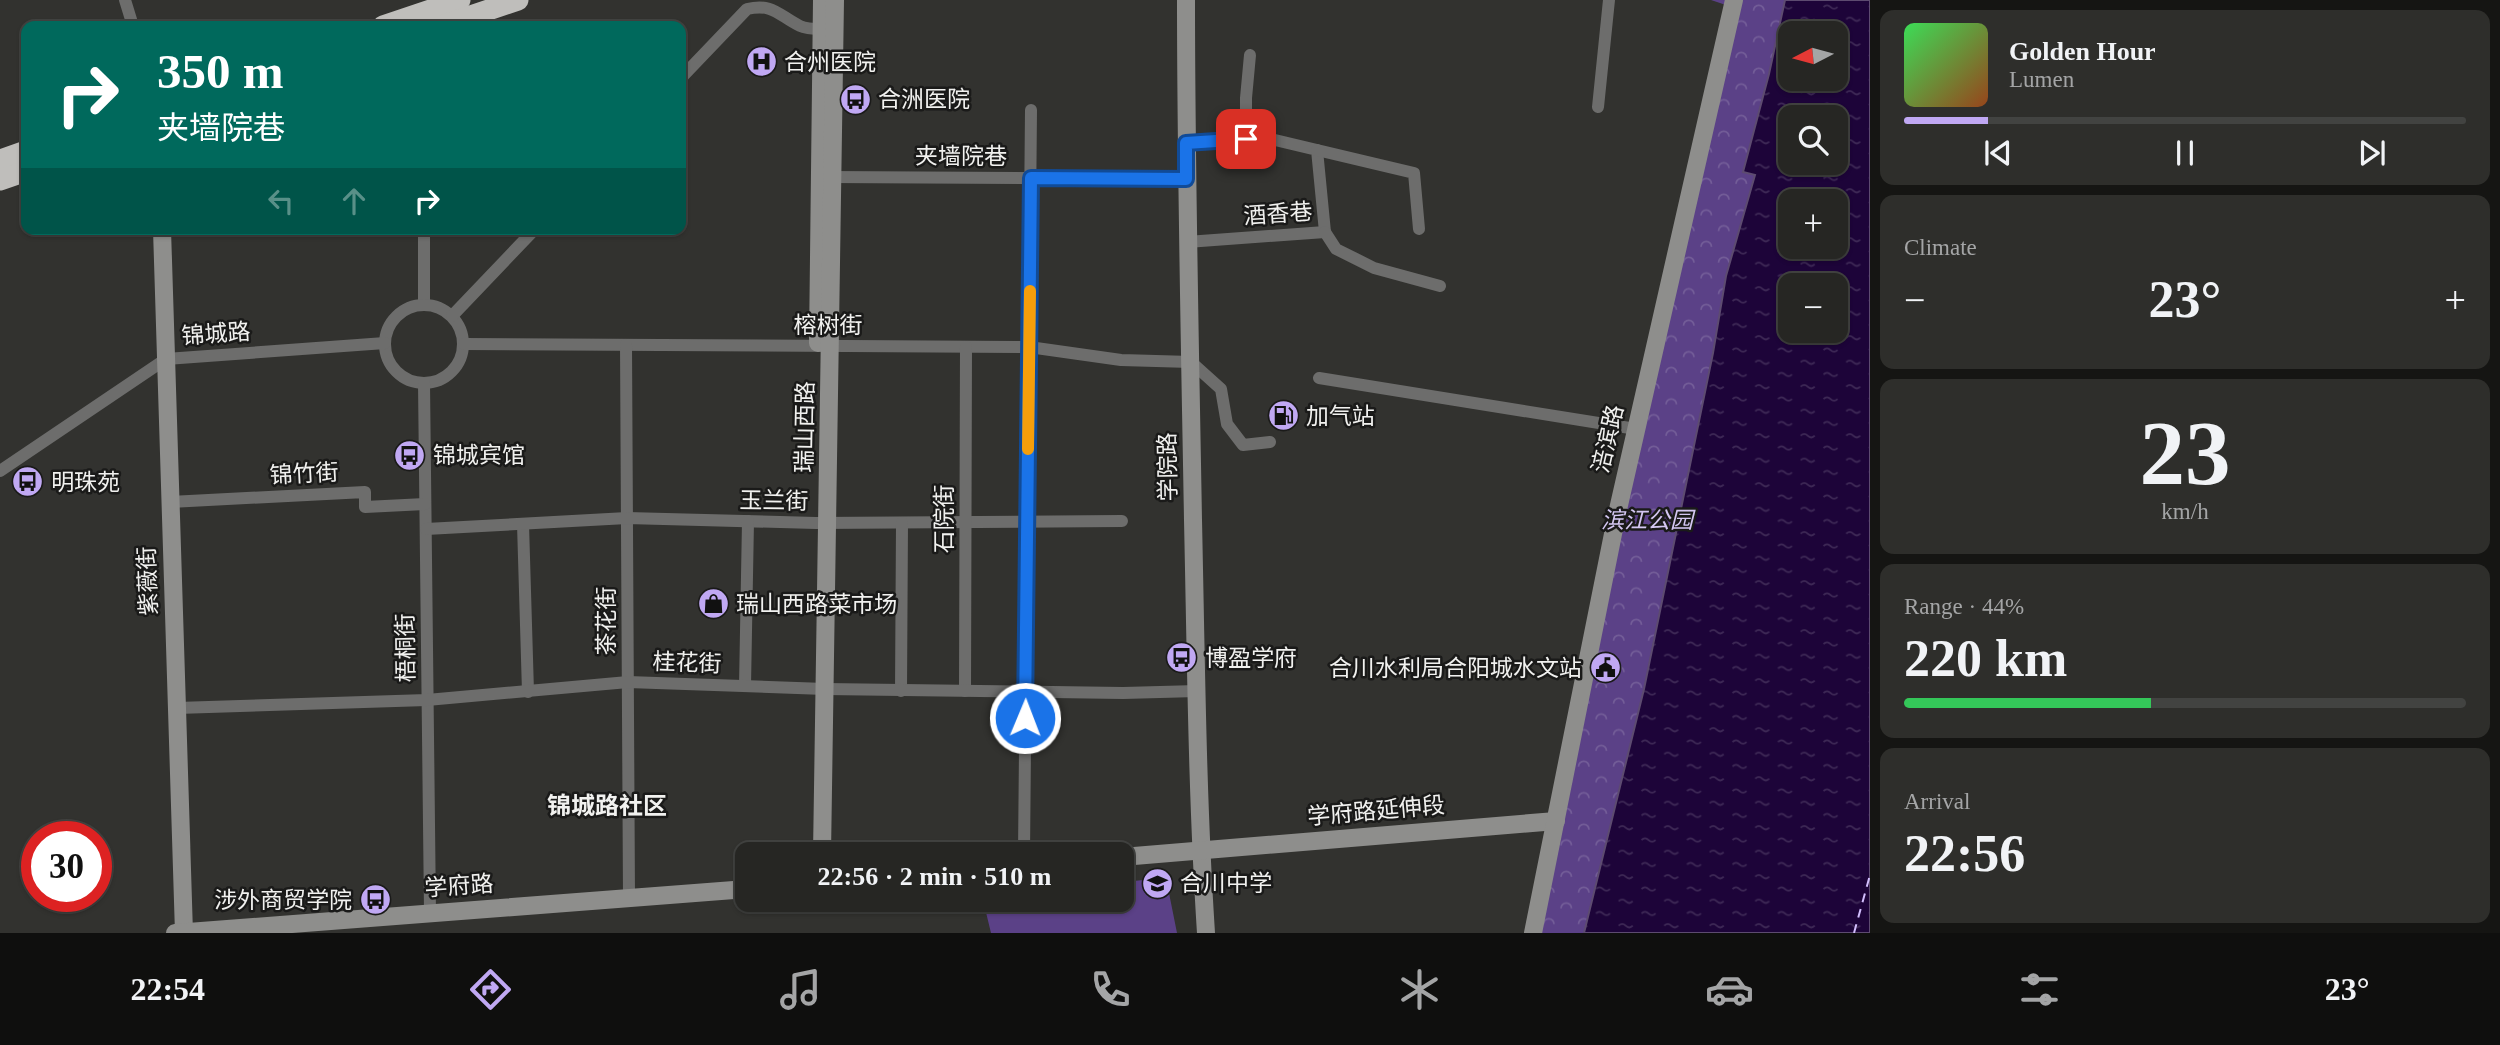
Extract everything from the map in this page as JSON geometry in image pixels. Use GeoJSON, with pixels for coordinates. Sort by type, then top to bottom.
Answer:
{"type":"FeatureCollection","features":[{"type":"Feature","properties":{"kind":"highway"},"geometry":{"type":"LineString","coordinates":[[398,21],[460,0]]}},
{"type":"Feature","properties":{"kind":"highway"},"geometry":{"type":"LineString","coordinates":[[456,21],[518,0]]}},
{"type":"Feature","properties":{"kind":"highway"},"geometry":{"type":"LineString","coordinates":[[0,160],[21,153]]}},
{"type":"Feature","properties":{"kind":"highway"},"geometry":{"type":"LineString","coordinates":[[0,180],[21,173]]}},
{"type":"Feature","properties":{"kind":"main road","name":"瑞山西路"},"geometry":{"type":"LineString","coordinates":[[822,0],[829,27]]}},
{"type":"Feature","properties":{"kind":"main road","name":"瑞山西路"},"geometry":{"type":"LineString","coordinates":[[813,842],[819,689],[829,27],[835,0]]}},
{"type":"Feature","properties":{"kind":"main road"},"geometry":{"type":"LineString","coordinates":[[829,27],[841,0]]}},
{"type":"Feature","properties":{"kind":"main road","name":"学院路"},"geometry":{"type":"LineString","coordinates":[[1186,0],[1186,179],[1201,849],[1206,933]]}},
{"type":"Feature","properties":{"kind":"main road","name":"涪滨路"},"geometry":{"type":"LineString","coordinates":[[1533,933],[1616,514],[1734,0]]}},
{"type":"Feature","properties":{"kind":"main road","name":"紫薇街"},"geometry":{"type":"LineString","coordinates":[[162,235],[184,933]]}},
{"type":"Feature","properties":{"kind":"main road","name":"瑞山西路"},"geometry":{"type":"LineString","coordinates":[[819,689],[822,842]]}},
{"type":"Feature","properties":{"kind":"main road","name":"学府路延伸段"},"geometry":{"type":"LineString","coordinates":[[1201,849],[1556,821]]}},
{"type":"Feature","properties":{"kind":"main road"},"geometry":{"type":"LineString","coordinates":[[1134,856],[1201,849]]}},
{"type":"Feature","properties":{"kind":"main road","name":"学府路"},"geometry":{"type":"LineString","coordinates":[[174,933],[735,890]]}},
{"type":"Feature","properties":{"kind":"street"},"geometry":{"type":"LineString","coordinates":[[125,0],[132,21]]}},
{"type":"Feature","properties":{"kind":"street"},"geometry":{"type":"LineString","coordinates":[[1598,107],[1609,0]]}},
{"type":"Feature","properties":{"kind":"street"},"geometry":{"type":"LineString","coordinates":[[686,73],[747,9],[761,6],[774,9],[802,27],[829,27]]}},
{"type":"Feature","properties":{"kind":"street"},"geometry":{"type":"LineString","coordinates":[[1246,139],[1250,55]]}},
{"type":"Feature","properties":{"kind":"street"},"geometry":{"type":"LineString","coordinates":[[1024,842],[1031,110]]}},
{"type":"Feature","properties":{"kind":"street"},"geometry":{"type":"LineString","coordinates":[[1186,143],[1275,140],[1414,173],[1419,229]]}},
{"type":"Feature","properties":{"kind":"street","name":"酒香巷"},"geometry":{"type":"LineString","coordinates":[[1188,242],[1325,232],[1317,150]]}},
{"type":"Feature","properties":{"kind":"street","name":"夹墙院巷"},"geometry":{"type":"LineString","coordinates":[[827,177],[1186,179]]}},
{"type":"Feature","properties":{"kind":"street"},"geometry":{"type":"LineString","coordinates":[[1325,232],[1336,249],[1374,268],[1440,286]]}},
{"type":"Feature","properties":{"kind":"street"},"geometry":{"type":"LineString","coordinates":[[424,235],[425,304]]}},
{"type":"Feature","properties":{"kind":"street"},"geometry":{"type":"LineString","coordinates":[[452,316],[529,235]]}},
{"type":"Feature","properties":{"kind":"street"},"geometry":{"type":"LineString","coordinates":[[425,304],[444,309],[452,316],[459,324],[464,344],[462,356],[447,376],[436,382],[412,382],[392,367],[386,356],[387,331],[392,320],[401,311],[425,304]]}},
{"type":"Feature","properties":{"kind":"street","name":"锦城路"},"geometry":{"type":"LineString","coordinates":[[0,471],[166,359],[385,344]]}},
{"type":"Feature","properties":{"kind":"street","name":"榕树街"},"geometry":{"type":"LineString","coordinates":[[464,344],[1029,347],[1121,360],[1191,362]]}},
{"type":"Feature","properties":{"kind":"street","name":"茶花街"},"geometry":{"type":"LineString","coordinates":[[626,345],[629,898]]}},
{"type":"Feature","properties":{"kind":"street","name":"石院街"},"geometry":{"type":"LineString","coordinates":[[965,691],[966,347]]}},
{"type":"Feature","properties":{"kind":"street"},"geometry":{"type":"LineString","coordinates":[[1191,362],[1221,389],[1227,424],[1242,445],[1270,443]]}},
{"type":"Feature","properties":{"kind":"street"},"geometry":{"type":"LineString","coordinates":[[1319,378],[1636,429]]}},
{"type":"Feature","properties":{"kind":"street","name":"梧桐街"},"geometry":{"type":"LineString","coordinates":[[424,383],[430,912]]}},
{"type":"Feature","properties":{"kind":"street","name":"锦竹街"},"geometry":{"type":"LineString","coordinates":[[170,502],[365,492],[365,507],[425,504]]}},
{"type":"Feature","properties":{"kind":"street","name":"玉兰街"},"geometry":{"type":"LineString","coordinates":[[426,529],[627,518],[822,523],[1122,521]]}},
{"type":"Feature","properties":{"kind":"street"},"geometry":{"type":"LineString","coordinates":[[745,686],[748,521]]}},
{"type":"Feature","properties":{"kind":"street"},"geometry":{"type":"LineString","coordinates":[[901,691],[902,523]]}},
{"type":"Feature","properties":{"kind":"street"},"geometry":{"type":"LineString","coordinates":[[523,524],[528,692]]}},
{"type":"Feature","properties":{"kind":"street","name":"桂花街"},"geometry":{"type":"LineString","coordinates":[[177,708],[427,700],[628,682],[901,691],[1197,691]]}},
{"type":"Feature","properties":{"kind":"green space","name":"滨江公园"},"geometry":{"type":"Polygon","coordinates":[[[1711,0],[1785,0],[1743,172],[1755,174],[1726,276],[1713,353],[1644,689],[1584,933],[1533,933],[1732,7],[1711,0]]]}},
{"type":"Feature","properties":{"kind":"green space"},"geometry":{"type":"Polygon","coordinates":[[[1166,878],[1177,933],[991,933],[986,912],[1134,912],[1134,881],[1166,878]]]}},
{"type":"Feature","properties":{"kind":"water"},"geometry":{"type":"Polygon","coordinates":[[[1785,0],[1870,0],[1870,933],[1584,933],[1644,689],[1713,353],[1726,276],[1755,175],[1743,172],[1778,32],[1778,91],[1848,91],[1848,21],[1780,21],[1785,0]]]}},
{"type":"Feature","properties":{"kind":"ferry route"},"geometry":{"type":"LineString","coordinates":[[1854,933],[1870,875]]}},
{"type":"Feature","properties":{"kind":"slow traffic"},"geometry":{"type":"LineString","coordinates":[[1028,449],[1030,291]]}},
{"type":"Feature","properties":{"kind":"place","name":"合州医院"},"geometry":{"type":"Point","coordinates":[761,62]}},
{"type":"Feature","properties":{"kind":"place","name":"合洲医院"},"geometry":{"type":"Point","coordinates":[855,99]}},
{"type":"Feature","properties":{"kind":"place","name":"加气站"},"geometry":{"type":"Point","coordinates":[1283,416]}},
{"type":"Feature","properties":{"kind":"place","name":"锦城宾馆"},"geometry":{"type":"Point","coordinates":[410,455]}},
{"type":"Feature","properties":{"kind":"place","name":"明珠苑"},"geometry":{"type":"Point","coordinates":[28,482]}},
{"type":"Feature","properties":{"kind":"place","name":"瑞山西路菜市场"},"geometry":{"type":"Point","coordinates":[713,604]}},
{"type":"Feature","properties":{"kind":"place","name":"博盈学府"},"geometry":{"type":"Point","coordinates":[1182,658]}},
{"type":"Feature","properties":{"kind":"place","name":"合川水利局合阳城水文站"},"geometry":{"type":"Point","coordinates":[1605,668]}},
{"type":"Feature","properties":{"kind":"place","name":"合川中学"},"geometry":{"type":"Point","coordinates":[1157,883]}},
{"type":"Feature","properties":{"kind":"place","name":"涉外商贸学院"},"geometry":{"type":"Point","coordinates":[375,900]}},
{"type":"Feature","properties":{"kind":"district","name":"锦城路社区"},"geometry":{"type":"Point","coordinates":[607,806]}},
{"type":"Feature","properties":{"kind":"route"},"geometry":{"type":"LineString","coordinates":[[1025,718],[1031,178],[1186,179],[1186,143],[1246,139]]}}]}
